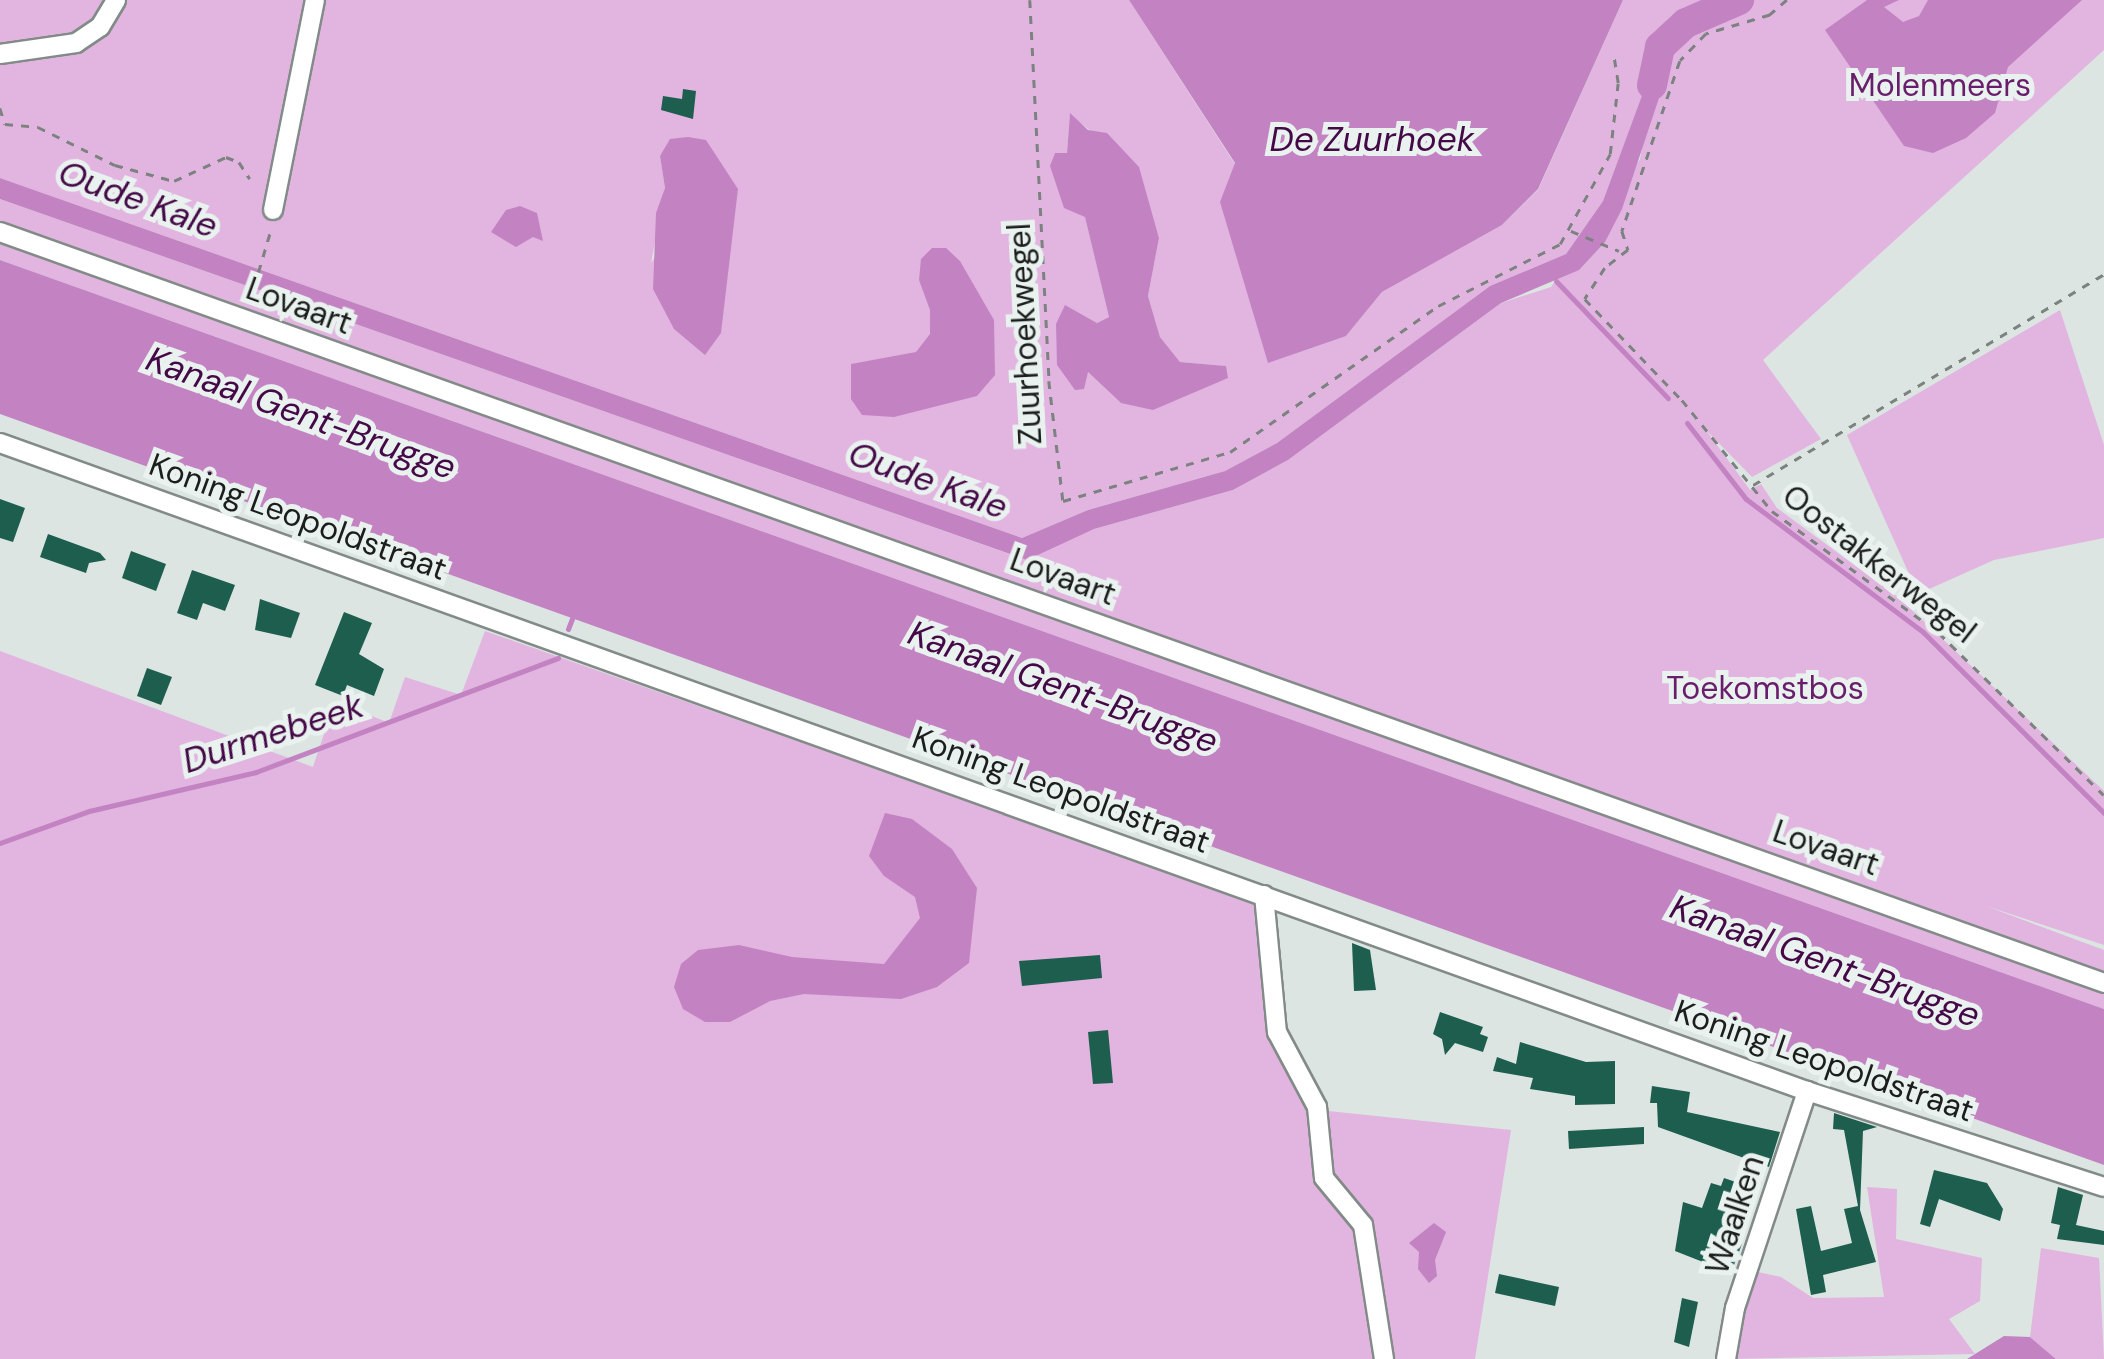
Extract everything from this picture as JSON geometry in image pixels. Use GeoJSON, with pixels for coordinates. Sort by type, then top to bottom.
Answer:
{"type":"FeatureCollection","features":[{"type":"Feature","properties":{"kind":"street"},"geometry":{"type":"LineString","coordinates":[[0,54],[76,43],[100,27],[116,0]]}},
{"type":"Feature","properties":{"kind":"street"},"geometry":{"type":"LineString","coordinates":[[273,210],[315,0]]}},
{"type":"Feature","properties":{"kind":"street","name":"Lovaart"},"geometry":{"type":"LineString","coordinates":[[0,232],[2104,983]]}},
{"type":"Feature","properties":{"kind":"street","name":"Koning Leopoldstraat"},"geometry":{"type":"LineString","coordinates":[[0,443],[1808,1091],[2104,1187]]}},
{"type":"Feature","properties":{"kind":"street"},"geometry":{"type":"LineString","coordinates":[[1264,894],[1277,1032],[1317,1108],[1324,1178],[1364,1225],[1384,1359]]}},
{"type":"Feature","properties":{"kind":"street","name":"Waalken"},"geometry":{"type":"LineString","coordinates":[[1726,1359],[1735,1308],[1808,1091]]}},
{"type":"Feature","properties":{"kind":"path","name":"Zuurhoekwegel"},"geometry":{"type":"LineString","coordinates":[[1030,0],[1048,381],[1063,501],[1230,452],[1438,306],[1542,255],[1570,230],[1610,154],[1618,74],[1614,58]]}},
{"type":"Feature","properties":{"kind":"path"},"geometry":{"type":"LineString","coordinates":[[1570,230],[1620,252],[1628,250],[1622,231],[1680,61],[1706,34],[1770,15],[1786,0]]}},
{"type":"Feature","properties":{"kind":"path"},"geometry":{"type":"LineString","coordinates":[[0,108],[5,124],[38,127],[115,165],[174,181],[226,157],[240,162],[250,178]]}},
{"type":"Feature","properties":{"kind":"path"},"geometry":{"type":"LineString","coordinates":[[253,292],[273,210]]}},
{"type":"Feature","properties":{"kind":"path"},"geometry":{"type":"LineString","coordinates":[[1620,252],[1622,260],[1604,268],[1585,299],[1682,400],[1752,486]]}},
{"type":"Feature","properties":{"kind":"path","name":"Oostakkerwegel"},"geometry":{"type":"LineString","coordinates":[[2104,274],[1752,486],[1772,511],[1939,633],[2104,795]]}},
{"type":"Feature","properties":{"kind":"green space","name":"Toekomstbos"},"geometry":{"type":"Polygon","coordinates":[[[0,0],[1129,0],[1346,336],[1382,292],[1502,225],[1538,190],[1623,0],[2104,0],[2104,50],[1763,360],[1821,439],[1752,477],[1706,430],[1750,490],[1761,484],[1777,508],[1899,598],[2104,791],[2104,945],[1986,906],[2104,950],[2104,1009],[0,260],[0,199],[1024,559],[1094,529],[1233,490],[1288,460],[1501,303],[1551,287],[1640,159],[1660,49],[1603,201],[1566,254],[1490,286],[1277,443],[1225,471],[1088,510],[1022,538],[0,178],[0,0]],[[1070,115],[1067,153],[1055,153],[1085,216],[1109,317],[1097,323],[1066,306],[1087,371],[1121,403],[1227,378],[1225,366],[1180,362],[1160,337],[1148,296],[1159,238],[1138,167],[1070,115]],[[706,140],[660,155],[665,188],[651,263],[719,163],[706,140]]]}},
{"type":"Feature","properties":{"kind":"green space"},"geometry":{"type":"Polygon","coordinates":[[[2060,310],[2104,445],[2104,538],[1994,560],[1918,594],[1847,435],[2060,310]]]}},
{"type":"Feature","properties":{"kind":"green space"},"geometry":{"type":"Polygon","coordinates":[[[485,631],[1257,903],[1271,1040],[1309,1109],[1511,1130],[1475,1359],[0,1359],[0,651],[313,767],[335,701],[389,723],[405,677],[461,695],[485,631]]]}},
{"type":"Feature","properties":{"kind":"green space"},"geometry":{"type":"Polygon","coordinates":[[[1867,1187],[1897,1189],[1896,1239],[1982,1258],[1980,1301],[1949,1319],[1975,1354],[1730,1359],[1753,1271],[1781,1277],[1813,1298],[1884,1297],[1867,1187]]]}},
{"type":"Feature","properties":{"kind":"green space"},"geometry":{"type":"Polygon","coordinates":[[[2041,1248],[2099,1258],[2104,1359],[2056,1359],[2030,1337],[2041,1248]]]}},
{"type":"Feature","properties":{"kind":"water","name":"De Zuurhoek"},"geometry":{"type":"Polygon","coordinates":[[[1129,0],[1623,0],[1538,189],[1502,225],[1382,292],[1346,336],[1268,363],[1220,202],[1235,163],[1129,0]]]}},
{"type":"Feature","properties":{"kind":"water","name":"Molenmeers"},"geometry":{"type":"Polygon","coordinates":[[[1867,0],[1899,0],[1884,7],[1903,22],[1919,16],[1928,0],[2082,0],[2008,67],[1995,113],[1966,138],[1933,153],[1904,146],[1825,30],[1867,0]]]}},
{"type":"Feature","properties":{"kind":"water"},"geometry":{"type":"Polygon","coordinates":[[[1660,47],[1664,83],[1622,209],[1605,242],[1579,270],[1501,303],[1288,460],[1233,490],[1094,529],[1027,560],[0,199],[0,178],[1022,538],[1088,510],[1225,471],[1277,443],[1490,286],[1566,254],[1603,201],[1660,47]]]}},
{"type":"Feature","properties":{"kind":"water"},"geometry":{"type":"Polygon","coordinates":[[[1070,113],[1088,130],[1107,133],[1139,167],[1159,238],[1148,296],[1160,337],[1180,362],[1226,366],[1228,378],[1153,410],[1121,403],[1088,372],[1084,389],[1075,390],[1057,365],[1056,324],[1065,305],[1097,323],[1109,317],[1085,217],[1064,208],[1050,166],[1055,153],[1067,153],[1070,113]]]}},
{"type":"Feature","properties":{"kind":"water"},"geometry":{"type":"Polygon","coordinates":[[[670,139],[706,140],[738,189],[721,333],[705,355],[674,329],[653,289],[656,213],[665,188],[660,156],[670,139]]]}},
{"type":"Feature","properties":{"kind":"water"},"geometry":{"type":"Polygon","coordinates":[[[520,206],[537,213],[543,241],[533,237],[516,247],[491,232],[506,210],[520,206]]]}},
{"type":"Feature","properties":{"kind":"water"},"geometry":{"type":"Polygon","coordinates":[[[932,248],[946,248],[960,261],[994,320],[995,375],[977,396],[894,417],[862,415],[851,399],[851,364],[916,352],[930,334],[930,310],[919,280],[921,259],[932,248]]]}},
{"type":"Feature","properties":{"kind":"water","name":"Kanaal Gent-Brugge"},"geometry":{"type":"Polygon","coordinates":[[[0,260],[2104,1009],[2104,1165],[0,414],[0,260]]]}},
{"type":"Feature","properties":{"kind":"water"},"geometry":{"type":"Polygon","coordinates":[[[885,813],[912,819],[952,849],[977,888],[969,963],[937,987],[901,999],[804,994],[770,1001],[730,1022],[705,1022],[683,1009],[674,987],[681,964],[698,950],[739,945],[792,957],[884,964],[920,918],[915,897],[884,876],[869,856],[885,813]]]}},
{"type":"Feature","properties":{"kind":"water"},"geometry":{"type":"Polygon","coordinates":[[[1434,1223],[1446,1232],[1435,1260],[1437,1276],[1429,1283],[1418,1269],[1419,1252],[1409,1243],[1434,1223]]]}},
{"type":"Feature","properties":{"kind":"water"},"geometry":{"type":"Polygon","coordinates":[[[2004,1336],[2030,1337],[2056,1359],[1967,1359],[2004,1336]]]}},
{"type":"Feature","properties":{"kind":"building"},"geometry":{"type":"Polygon","coordinates":[[[683,89],[696,91],[693,119],[661,110],[663,96],[682,99],[683,89]]]}},
{"type":"Feature","properties":{"kind":"building"},"geometry":{"type":"Polygon","coordinates":[[[0,499],[25,508],[13,542],[0,538],[0,499]]]}},
{"type":"Feature","properties":{"kind":"building"},"geometry":{"type":"Polygon","coordinates":[[[48,534],[100,553],[106,560],[89,563],[86,573],[40,557],[48,534]]]}},
{"type":"Feature","properties":{"kind":"building"},"geometry":{"type":"Polygon","coordinates":[[[131,551],[166,564],[156,591],[122,578],[131,551]]]}},
{"type":"Feature","properties":{"kind":"building"},"geometry":{"type":"Polygon","coordinates":[[[192,570],[235,585],[225,611],[203,603],[197,620],[177,613],[192,570]]]}},
{"type":"Feature","properties":{"kind":"building"},"geometry":{"type":"Polygon","coordinates":[[[260,599],[300,613],[291,638],[255,630],[260,599]]]}},
{"type":"Feature","properties":{"kind":"building"},"geometry":{"type":"Polygon","coordinates":[[[344,612],[372,623],[359,654],[384,669],[374,696],[347,685],[343,696],[315,685],[344,612]]]}},
{"type":"Feature","properties":{"kind":"building"},"geometry":{"type":"Polygon","coordinates":[[[147,668],[172,677],[161,705],[137,696],[147,668]]]}},
{"type":"Feature","properties":{"kind":"building"},"geometry":{"type":"Polygon","coordinates":[[[1352,943],[1370,950],[1376,990],[1354,991],[1352,943]]]}},
{"type":"Feature","properties":{"kind":"building"},"geometry":{"type":"Polygon","coordinates":[[[1100,955],[1102,978],[1022,986],[1019,961],[1100,955]]]}},
{"type":"Feature","properties":{"kind":"building"},"geometry":{"type":"Polygon","coordinates":[[[1440,1012],[1483,1027],[1480,1034],[1488,1037],[1483,1052],[1455,1043],[1445,1055],[1442,1039],[1433,1034],[1440,1012]]]}},
{"type":"Feature","properties":{"kind":"building"},"geometry":{"type":"Polygon","coordinates":[[[1108,1030],[1113,1083],[1093,1084],[1088,1032],[1108,1030]]]}},
{"type":"Feature","properties":{"kind":"building"},"geometry":{"type":"Polygon","coordinates":[[[1520,1042],[1586,1062],[1615,1061],[1615,1104],[1575,1105],[1575,1096],[1530,1089],[1533,1078],[1493,1071],[1497,1057],[1516,1064],[1520,1042]]]}},
{"type":"Feature","properties":{"kind":"building"},"geometry":{"type":"Polygon","coordinates":[[[1652,1086],[1690,1092],[1687,1112],[1780,1132],[1769,1167],[1658,1127],[1657,1103],[1650,1103],[1652,1086]]]}},
{"type":"Feature","properties":{"kind":"building"},"geometry":{"type":"Polygon","coordinates":[[[1834,1113],[1877,1127],[1863,1131],[1860,1210],[1876,1262],[1823,1275],[1826,1292],[1811,1295],[1796,1209],[1811,1206],[1821,1251],[1852,1243],[1844,1209],[1858,1206],[1844,1130],[1833,1129],[1834,1113]]]}},
{"type":"Feature","properties":{"kind":"building"},"geometry":{"type":"Polygon","coordinates":[[[1644,1127],[1644,1144],[1569,1149],[1568,1131],[1644,1127]]]}},
{"type":"Feature","properties":{"kind":"building"},"geometry":{"type":"Polygon","coordinates":[[[1934,1170],[1987,1183],[2003,1209],[2000,1221],[1939,1199],[1930,1227],[1920,1224],[1934,1170]]]}},
{"type":"Feature","properties":{"kind":"building"},"geometry":{"type":"Polygon","coordinates":[[[1724,1178],[1753,1188],[1733,1241],[1742,1244],[1731,1273],[1675,1251],[1683,1202],[1702,1208],[1711,1183],[1721,1186],[1724,1178]]]}},
{"type":"Feature","properties":{"kind":"building"},"geometry":{"type":"Polygon","coordinates":[[[2058,1187],[2083,1195],[2076,1225],[2104,1231],[2104,1245],[2057,1239],[2060,1225],[2051,1223],[2058,1187]]]}},
{"type":"Feature","properties":{"kind":"building"},"geometry":{"type":"Polygon","coordinates":[[[1499,1274],[1559,1287],[1555,1306],[1495,1293],[1499,1274]]]}},
{"type":"Feature","properties":{"kind":"building"},"geometry":{"type":"Polygon","coordinates":[[[1682,1298],[1698,1302],[1689,1347],[1674,1342],[1682,1298]]]}},
{"type":"Feature","properties":{"kind":"waterway","name":"Oude Kale"},"geometry":{"type":"LineString","coordinates":[[1652,85],[1660,47],[1686,23],[1739,0]]}},
{"type":"Feature","properties":{"kind":"waterway"},"geometry":{"type":"LineString","coordinates":[[1556,281],[1668,398]]}},
{"type":"Feature","properties":{"kind":"waterway"},"geometry":{"type":"LineString","coordinates":[[1687,423],[1746,499],[1923,632],[2104,813]]}},
{"type":"Feature","properties":{"kind":"waterway","name":"Durmebeek"},"geometry":{"type":"LineString","coordinates":[[568,629],[575,611]]}},
{"type":"Feature","properties":{"kind":"waterway","name":"Durmebeek"},"geometry":{"type":"LineString","coordinates":[[0,843],[89,811],[256,772],[558,658]]}}]}
